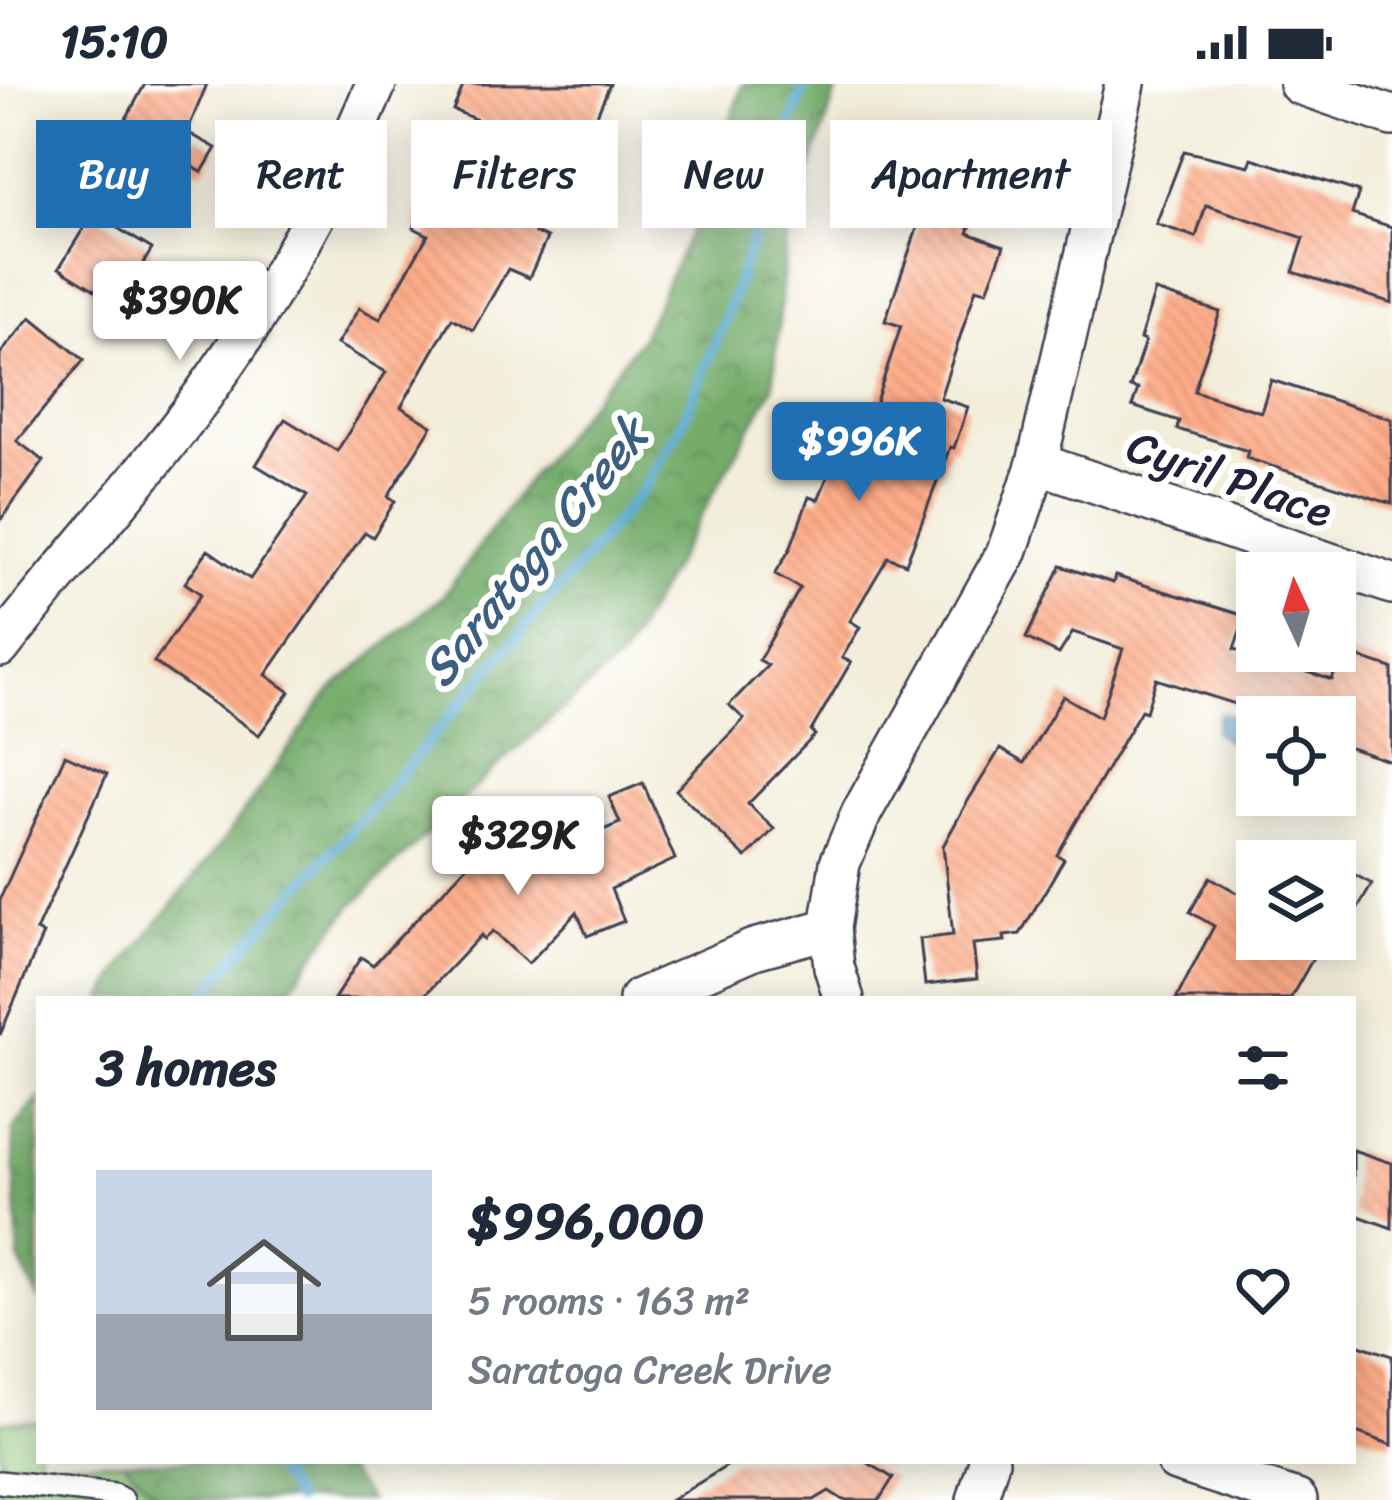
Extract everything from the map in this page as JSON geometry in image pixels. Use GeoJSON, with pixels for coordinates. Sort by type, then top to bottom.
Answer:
{"type":"FeatureCollection","features":[{"type":"Feature","properties":{"kind":"street"},"geometry":{"type":"LineString","coordinates":[[0,647],[217,377],[346,157],[376,84]]}},
{"type":"Feature","properties":{"kind":"street"},"geometry":{"type":"LineString","coordinates":[[843,996],[830,928],[840,863],[862,812],[1007,552],[1037,463],[1125,84]]}},
{"type":"Feature","properties":{"kind":"street"},"geometry":{"type":"LineString","coordinates":[[1299,84],[1392,116]]}},
{"type":"Feature","properties":{"kind":"street","name":"Cyril Place"},"geometry":{"type":"LineString","coordinates":[[1037,463],[1392,584]]}},
{"type":"Feature","properties":{"kind":"street"},"geometry":{"type":"LineString","coordinates":[[646,996],[754,949],[830,928]]}},
{"type":"Feature","properties":{"kind":"street"},"geometry":{"type":"LineString","coordinates":[[977,1500],[988,1464]]}},
{"type":"Feature","properties":{"kind":"street"},"geometry":{"type":"LineString","coordinates":[[1185,1464],[1297,1500]]}},
{"type":"Feature","properties":{"kind":"lane"},"geometry":{"type":"LineString","coordinates":[[0,1483],[114,1495],[123,1500]]}},
{"type":"Feature","properties":{"kind":"green space"},"geometry":{"type":"Polygon","coordinates":[[[743,84],[839,84],[806,183],[806,120],[730,120],[743,84]]]}},
{"type":"Feature","properties":{"kind":"green space"},"geometry":{"type":"Polygon","coordinates":[[[692,228],[791,228],[773,387],[622,657],[501,763],[351,907],[283,996],[105,996],[329,692],[443,596],[534,471],[641,338],[692,228]]]}},
{"type":"Feature","properties":{"kind":"green space"},"geometry":{"type":"Polygon","coordinates":[[[36,1102],[36,1295],[19,1259],[13,1129],[36,1102]]]}},
{"type":"Feature","properties":{"kind":"green space"},"geometry":{"type":"Polygon","coordinates":[[[0,1421],[36,1421],[36,1464],[144,1464],[174,1500],[0,1500],[0,1421]]]}},
{"type":"Feature","properties":{"kind":"green space"},"geometry":{"type":"Polygon","coordinates":[[[127,1464],[341,1464],[369,1500],[161,1500],[127,1464]]]}},
{"type":"Feature","properties":{"kind":"water"},"geometry":{"type":"Polygon","coordinates":[[[1220,713],[1236,719],[1236,745],[1231,744],[1215,731],[1220,713]]]}},
{"type":"Feature","properties":{"kind":"building"},"geometry":{"type":"Polygon","coordinates":[[[145,84],[207,84],[191,122],[125,120],[145,84]]]}},
{"type":"Feature","properties":{"kind":"building"},"geometry":{"type":"Polygon","coordinates":[[[464,84],[610,84],[595,120],[477,120],[453,110],[464,84]]]}},
{"type":"Feature","properties":{"kind":"building"},"geometry":{"type":"Polygon","coordinates":[[[191,134],[215,147],[202,172],[191,166],[191,134]]]}},
{"type":"Feature","properties":{"kind":"building"},"geometry":{"type":"Polygon","coordinates":[[[1184,151],[1249,166],[1252,158],[1359,192],[1352,214],[1392,227],[1392,303],[1293,272],[1304,238],[1206,205],[1196,237],[1156,224],[1184,151]]]}},
{"type":"Feature","properties":{"kind":"building"},"geometry":{"type":"Polygon","coordinates":[[[84,228],[118,228],[152,249],[118,304],[59,268],[84,228]]]}},
{"type":"Feature","properties":{"kind":"building"},"geometry":{"type":"Polygon","coordinates":[[[414,228],[537,228],[535,233],[547,238],[529,278],[508,269],[473,330],[452,318],[401,407],[432,426],[388,496],[395,501],[373,537],[365,532],[266,675],[290,692],[259,735],[154,662],[201,594],[185,583],[208,550],[250,579],[307,496],[256,465],[285,419],[337,451],[386,372],[337,344],[359,308],[380,319],[428,235],[414,228]]]}},
{"type":"Feature","properties":{"kind":"building"},"geometry":{"type":"Polygon","coordinates":[[[917,228],[970,228],[968,233],[1004,246],[987,291],[976,288],[940,398],[968,407],[906,564],[888,557],[850,621],[860,627],[842,658],[851,662],[811,731],[815,735],[748,804],[774,829],[746,858],[676,790],[744,719],[729,705],[768,665],[759,660],[800,588],[775,574],[790,549],[809,497],[818,500],[845,434],[863,441],[901,326],[885,321],[917,228]]]}},
{"type":"Feature","properties":{"kind":"building"},"geometry":{"type":"Polygon","coordinates":[[[1155,291],[1220,312],[1194,391],[1261,412],[1271,380],[1392,419],[1392,504],[1246,458],[1248,451],[1177,429],[1179,421],[1132,406],[1138,389],[1130,387],[1155,291]]]}},
{"type":"Feature","properties":{"kind":"building"},"geometry":{"type":"Polygon","coordinates":[[[31,317],[84,360],[17,441],[44,461],[0,521],[0,354],[31,317]]]}},
{"type":"Feature","properties":{"kind":"building"},"geometry":{"type":"Polygon","coordinates":[[[1061,566],[1113,583],[1115,576],[1236,613],[1236,672],[1307,672],[1332,680],[1335,672],[1356,672],[1356,656],[1392,668],[1392,762],[1356,750],[1356,696],[1236,696],[1236,704],[1156,679],[1146,712],[1141,710],[1057,855],[1064,859],[1020,934],[1004,936],[1005,941],[973,944],[977,979],[925,985],[920,939],[953,935],[943,846],[966,804],[1000,749],[1024,763],[1063,696],[1100,717],[1123,649],[1073,632],[1059,654],[1026,638],[1061,566]]]}},
{"type":"Feature","properties":{"kind":"building"},"geometry":{"type":"Polygon","coordinates":[[[65,755],[107,774],[36,931],[43,934],[0,1035],[0,899],[65,755]]]}},
{"type":"Feature","properties":{"kind":"building"},"geometry":{"type":"Polygon","coordinates":[[[643,783],[675,859],[611,889],[624,921],[587,936],[577,912],[528,964],[493,931],[484,939],[481,935],[424,996],[336,996],[361,957],[373,965],[479,853],[465,838],[491,810],[541,856],[620,823],[609,797],[643,783]]]}},
{"type":"Feature","properties":{"kind":"building"},"geometry":{"type":"Polygon","coordinates":[[[1356,875],[1372,884],[1356,912],[1356,875]]]}},
{"type":"Feature","properties":{"kind":"building"},"geometry":{"type":"Polygon","coordinates":[[[1210,877],[1236,892],[1236,960],[1312,960],[1292,996],[1178,996],[1214,926],[1190,912],[1210,877]]]}},
{"type":"Feature","properties":{"kind":"building"},"geometry":{"type":"Polygon","coordinates":[[[1356,1151],[1392,1163],[1392,1228],[1356,1215],[1356,1151]]]}},
{"type":"Feature","properties":{"kind":"building"},"geometry":{"type":"Polygon","coordinates":[[[1356,1344],[1392,1356],[1392,1445],[1356,1432],[1356,1344]]]}},
{"type":"Feature","properties":{"kind":"building"},"geometry":{"type":"Polygon","coordinates":[[[730,1464],[870,1464],[893,1478],[879,1500],[843,1500],[829,1491],[814,1500],[671,1500],[730,1464]]]}},
{"type":"Feature","properties":{"kind":"waterway","name":"Saratoga Creek"},"geometry":{"type":"LineString","coordinates":[[206,996],[642,491],[682,423],[723,325],[805,84]]}},
{"type":"Feature","properties":{"kind":"waterway","name":"Saratoga Creek"},"geometry":{"type":"LineString","coordinates":[[271,1464],[296,1500]]}}]}
